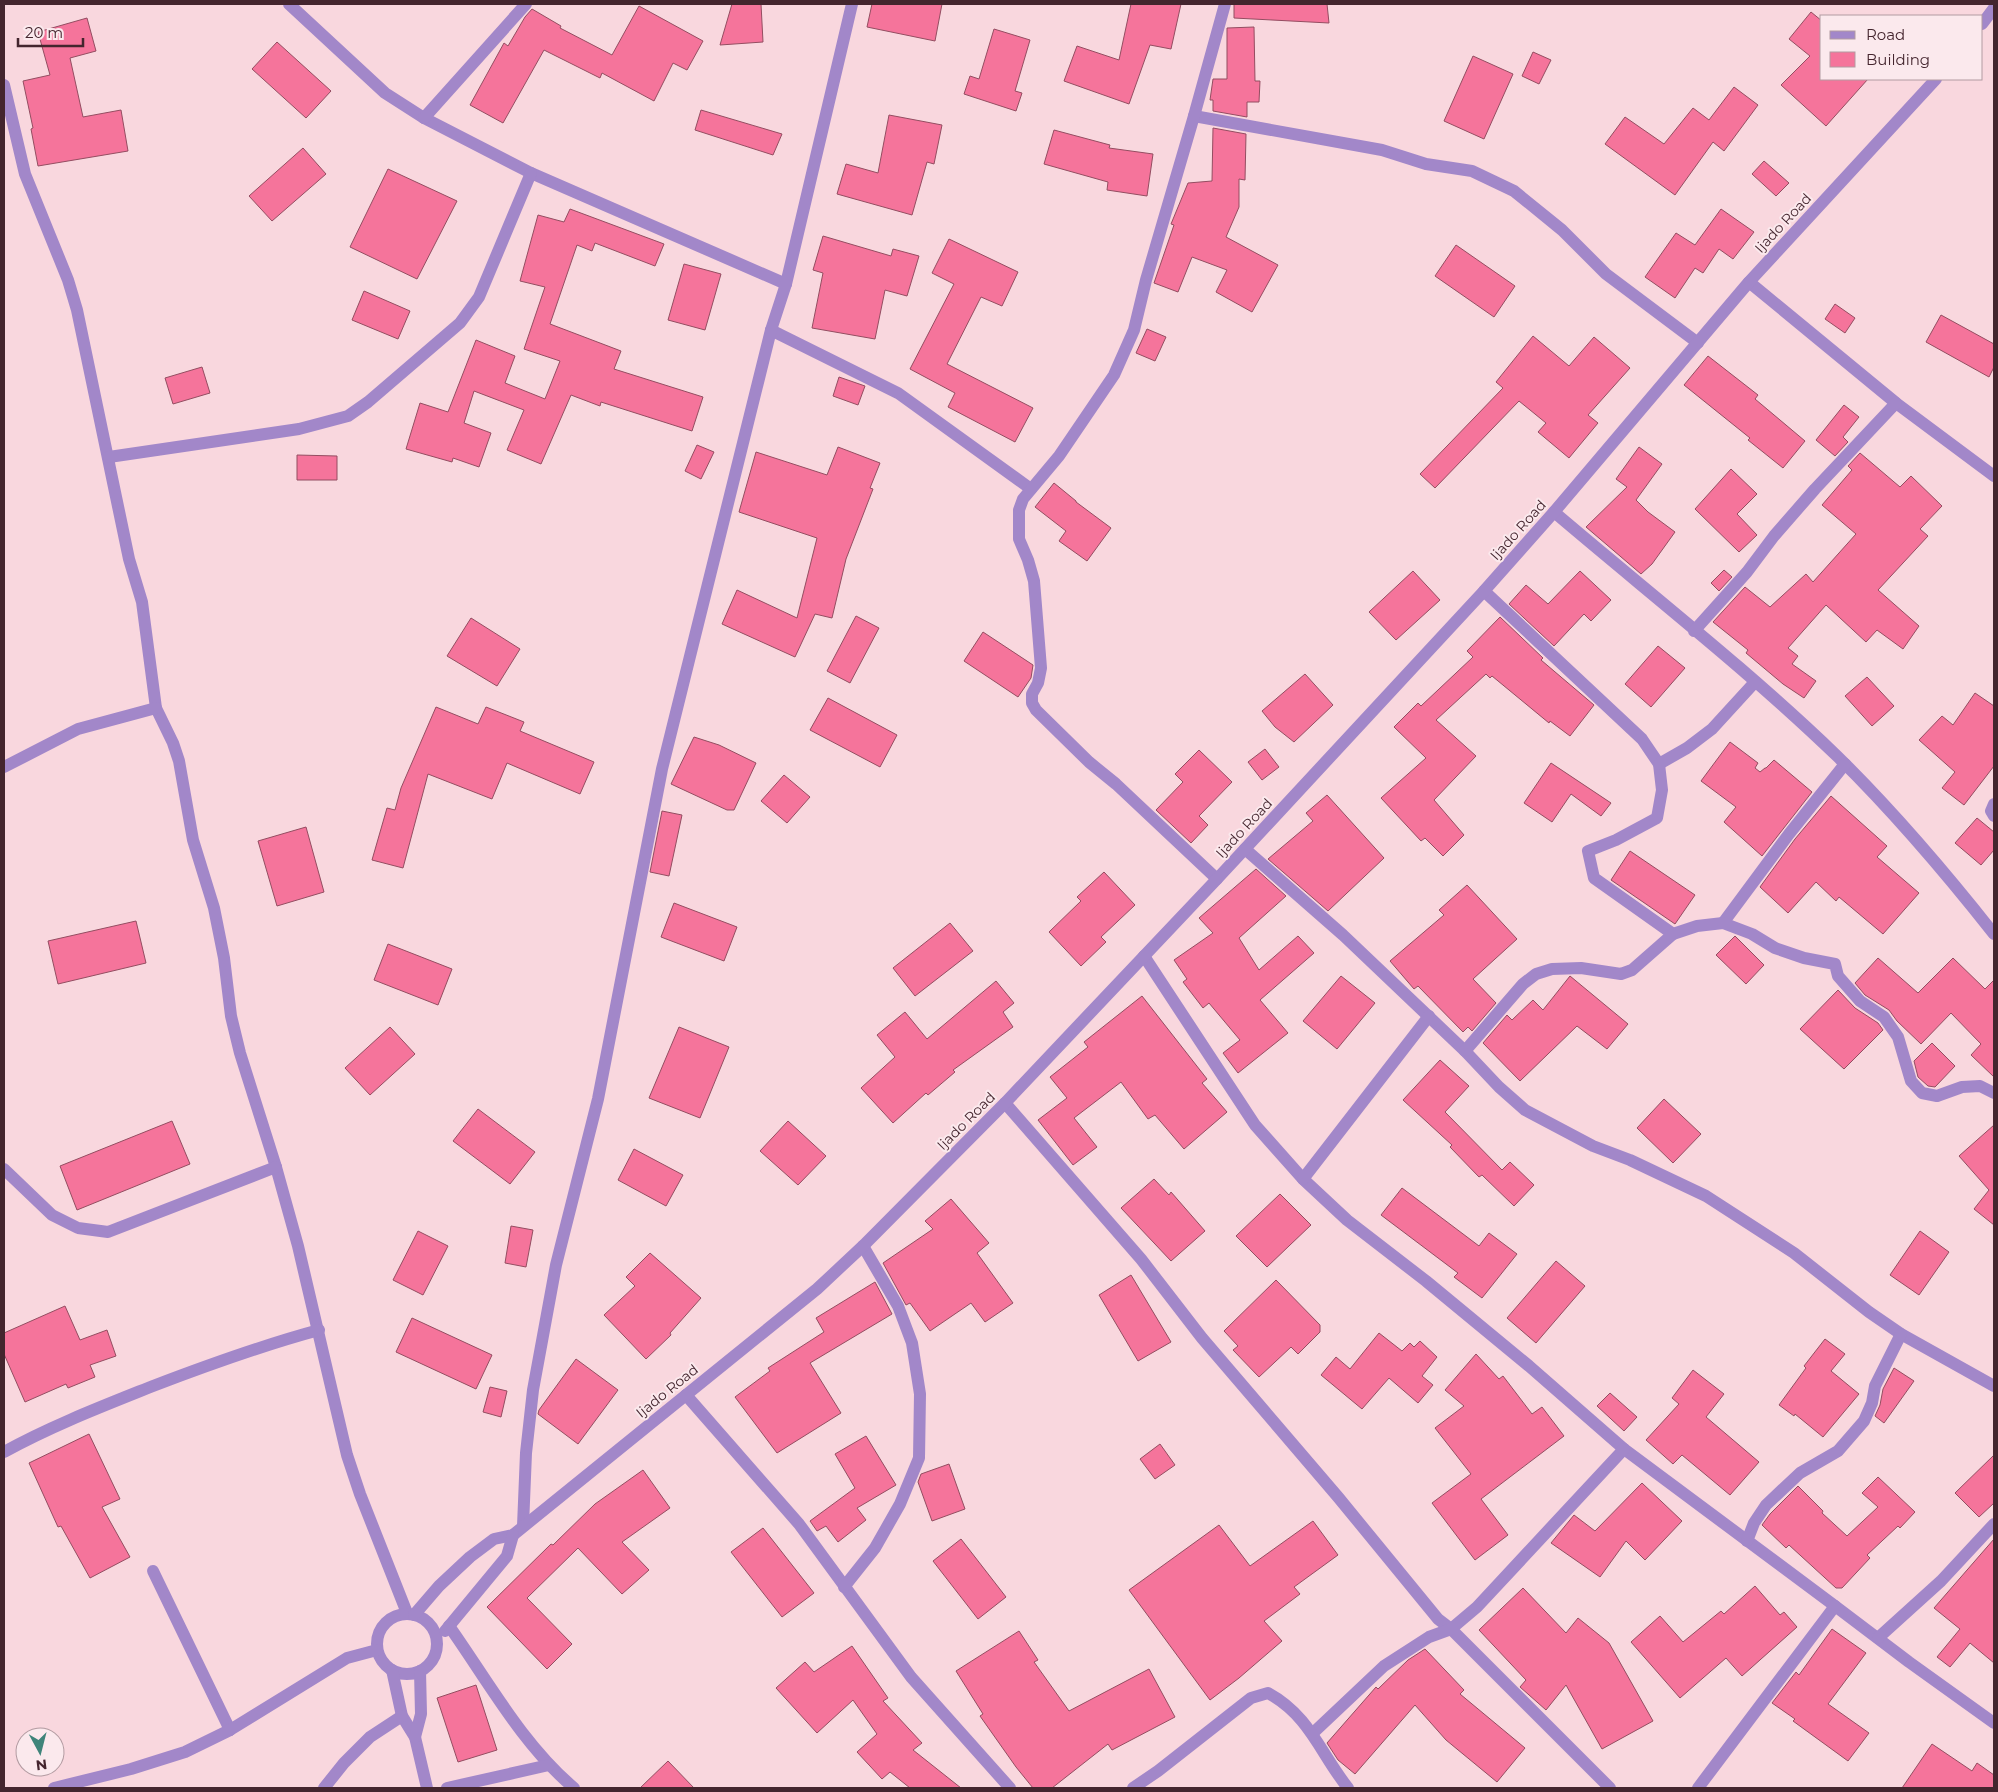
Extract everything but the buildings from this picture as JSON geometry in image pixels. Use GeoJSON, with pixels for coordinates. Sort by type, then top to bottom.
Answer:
{"type":"FeatureCollection","features":[{"type":"Feature","properties":{"kind":"street"},"geometry":{"type":"LineString","coordinates":[[289,4],[385,93],[424,118],[531,173],[786,284]]}},
{"type":"Feature","properties":{"kind":"street"},"geometry":{"type":"LineString","coordinates":[[424,118],[526,4]]}},
{"type":"Feature","properties":{"kind":"street"},"geometry":{"type":"LineString","coordinates":[[523,1526],[526,1454],[533,1390],[556,1265],[598,1099],[662,769],[771,330],[786,284],[852,4]]}},
{"type":"Feature","properties":{"kind":"street"},"geometry":{"type":"LineString","coordinates":[[1216,879],[1116,784],[1089,762],[1036,710],[1032,703],[1032,694],[1038,683],[1041,668],[1040,654],[1034,581],[1019,539],[1018,524],[1019,510],[1023,499],[1063,450],[1114,375],[1134,330],[1146,280],[1225,4]]}},
{"type":"Feature","properties":{"kind":"street"},"geometry":{"type":"LineString","coordinates":[[1983,23],[1994,8]]}},
{"type":"Feature","properties":{"kind":"street","name":"Ijado Road"},"geometry":{"type":"LineString","coordinates":[[411,1614],[470,1557],[494,1539],[513,1535],[817,1288],[864,1246],[1005,1103],[1144,956],[1484,590],[1554,512],[1749,282],[1935,80]]}},
{"type":"Feature","properties":{"kind":"street"},"geometry":{"type":"LineString","coordinates":[[4,85],[25,174],[68,280],[77,310],[128,551],[142,602],[156,708],[179,761],[193,840],[214,908],[224,958],[233,1025],[240,1053],[276,1168],[319,1330],[350,1463],[360,1494],[411,1614]]}},
{"type":"Feature","properties":{"kind":"street"},"geometry":{"type":"LineString","coordinates":[[1194,116],[1382,150],[1426,164],[1472,170],[1514,191],[1562,230],[1606,274],[1698,343]]}},
{"type":"Feature","properties":{"kind":"street"},"geometry":{"type":"LineString","coordinates":[[109,457],[298,429],[348,416],[362,407],[460,323],[479,297],[531,173]]}},
{"type":"Feature","properties":{"kind":"street"},"geometry":{"type":"LineString","coordinates":[[1749,282],[1896,403],[1994,476]]}},
{"type":"Feature","properties":{"kind":"street"},"geometry":{"type":"LineString","coordinates":[[771,330],[898,393],[1031,489]]}},
{"type":"Feature","properties":{"kind":"street"},"geometry":{"type":"LineString","coordinates":[[1694,631],[1746,572],[1774,536],[1896,403]]}},
{"type":"Feature","properties":{"kind":"street"},"geometry":{"type":"LineString","coordinates":[[1554,512],[1755,682],[1845,764],[1942,868],[1994,934]]}},
{"type":"Feature","properties":{"kind":"street"},"geometry":{"type":"LineString","coordinates":[[1484,590],[1642,739],[1659,764],[1662,790],[1657,818],[1616,840],[1588,852],[1594,878],[1673,934]]}},
{"type":"Feature","properties":{"kind":"street"},"geometry":{"type":"LineString","coordinates":[[1659,764],[1687,748],[1712,729],[1755,682]]}},
{"type":"Feature","properties":{"kind":"street"},"geometry":{"type":"LineString","coordinates":[[4,767],[78,729],[156,708]]}},
{"type":"Feature","properties":{"kind":"street"},"geometry":{"type":"LineString","coordinates":[[1724,923],[1778,849],[1845,764]]}},
{"type":"Feature","properties":{"kind":"street"},"geometry":{"type":"LineString","coordinates":[[1994,804],[1991,812],[1994,816]]}},
{"type":"Feature","properties":{"kind":"street"},"geometry":{"type":"LineString","coordinates":[[1245,849],[1343,935],[1525,1110],[1593,1146],[1630,1160],[1706,1196],[1794,1253],[1869,1312],[1901,1334],[1994,1386]]}},
{"type":"Feature","properties":{"kind":"street"},"geometry":{"type":"LineString","coordinates":[[1465,1051],[1523,984],[1536,974],[1552,969],[1581,968],[1621,974],[1632,970],[1673,934],[1697,926],[1724,923],[1752,934],[1774,948],[1804,958],[1835,964],[1838,976],[1860,1001],[1884,1017],[1898,1036],[1911,1081],[1922,1093],[1937,1096],[1962,1087],[1980,1086],[1994,1092]]}},
{"type":"Feature","properties":{"kind":"street"},"geometry":{"type":"LineString","coordinates":[[1144,956],[1255,1125],[1303,1179],[1347,1220],[1426,1281],[1529,1366],[1624,1449],[1994,1723]]}},
{"type":"Feature","properties":{"kind":"street"},"geometry":{"type":"LineString","coordinates":[[1303,1179],[1429,1016]]}},
{"type":"Feature","properties":{"kind":"street"},"geometry":{"type":"LineString","coordinates":[[1005,1103],[1141,1259],[1202,1338],[1338,1497],[1422,1602],[1610,1788]]}},
{"type":"Feature","properties":{"kind":"street"},"geometry":{"type":"LineString","coordinates":[[4,1170],[52,1215],[78,1228],[108,1232],[276,1168]]}},
{"type":"Feature","properties":{"kind":"street"},"geometry":{"type":"LineString","coordinates":[[844,1587],[875,1548],[900,1504],[919,1458],[920,1394],[912,1343],[898,1306],[864,1246]]}},
{"type":"Feature","properties":{"kind":"street"},"geometry":{"type":"LineString","coordinates":[[4,1452],[33,1436],[142,1390],[275,1342],[319,1330]]}},
{"type":"Feature","properties":{"kind":"street"},"geometry":{"type":"LineString","coordinates":[[1747,1541],[1754,1523],[1766,1505],[1800,1473],[1838,1451],[1864,1421],[1872,1403],[1875,1386],[1901,1334]]}},
{"type":"Feature","properties":{"kind":"street"},"geometry":{"type":"LineString","coordinates":[[686,1394],[799,1524],[911,1678],[1010,1788]]}},
{"type":"Feature","properties":{"kind":"street"},"geometry":{"type":"LineString","coordinates":[[1313,1732],[1384,1666],[1429,1637],[1451,1629],[1490,1593],[1624,1449]]}},
{"type":"Feature","properties":{"kind":"street"},"geometry":{"type":"LineString","coordinates":[[1878,1638],[1941,1581],[1994,1524]]}},
{"type":"Feature","properties":{"kind":"street","name":"Ijado Road"},"geometry":{"type":"LineString","coordinates":[[437,1641],[507,1556],[513,1535]]}},
{"type":"Feature","properties":{"kind":"street"},"geometry":{"type":"LineString","coordinates":[[153,1571],[230,1730]]}},
{"type":"Feature","properties":{"kind":"street"},"geometry":{"type":"LineString","coordinates":[[1698,1788],[1836,1606]]}},
{"type":"Feature","properties":{"kind":"street"},"geometry":{"type":"LineString","coordinates":[[411,1614],[428,1622],[434,1630],[437,1641],[437,1650],[428,1666],[410,1674],[401,1674],[392,1670],[381,1660],[377,1650],[378,1633],[383,1625],[398,1615],[411,1614]]}},
{"type":"Feature","properties":{"kind":"street"},"geometry":{"type":"LineString","coordinates":[[449,1626],[517,1726],[549,1765],[574,1788]]}},
{"type":"Feature","properties":{"kind":"street"},"geometry":{"type":"LineString","coordinates":[[54,1788],[132,1769],[185,1752],[230,1730],[348,1658],[377,1650]]}},
{"type":"Feature","properties":{"kind":"street"},"geometry":{"type":"LineString","coordinates":[[392,1670],[402,1716],[415,1736],[427,1788]]}},
{"type":"Feature","properties":{"kind":"street"},"geometry":{"type":"LineString","coordinates":[[415,1736],[421,1714],[420,1671]]}},
{"type":"Feature","properties":{"kind":"street"},"geometry":{"type":"LineString","coordinates":[[1133,1788],[1158,1772],[1251,1698],[1268,1693],[1285,1702],[1313,1732],[1333,1768],[1348,1788]]}},
{"type":"Feature","properties":{"kind":"street"},"geometry":{"type":"LineString","coordinates":[[324,1788],[344,1763],[370,1737],[402,1716]]}},
{"type":"Feature","properties":{"kind":"street"},"geometry":{"type":"LineString","coordinates":[[447,1788],[549,1765]]}}]}
